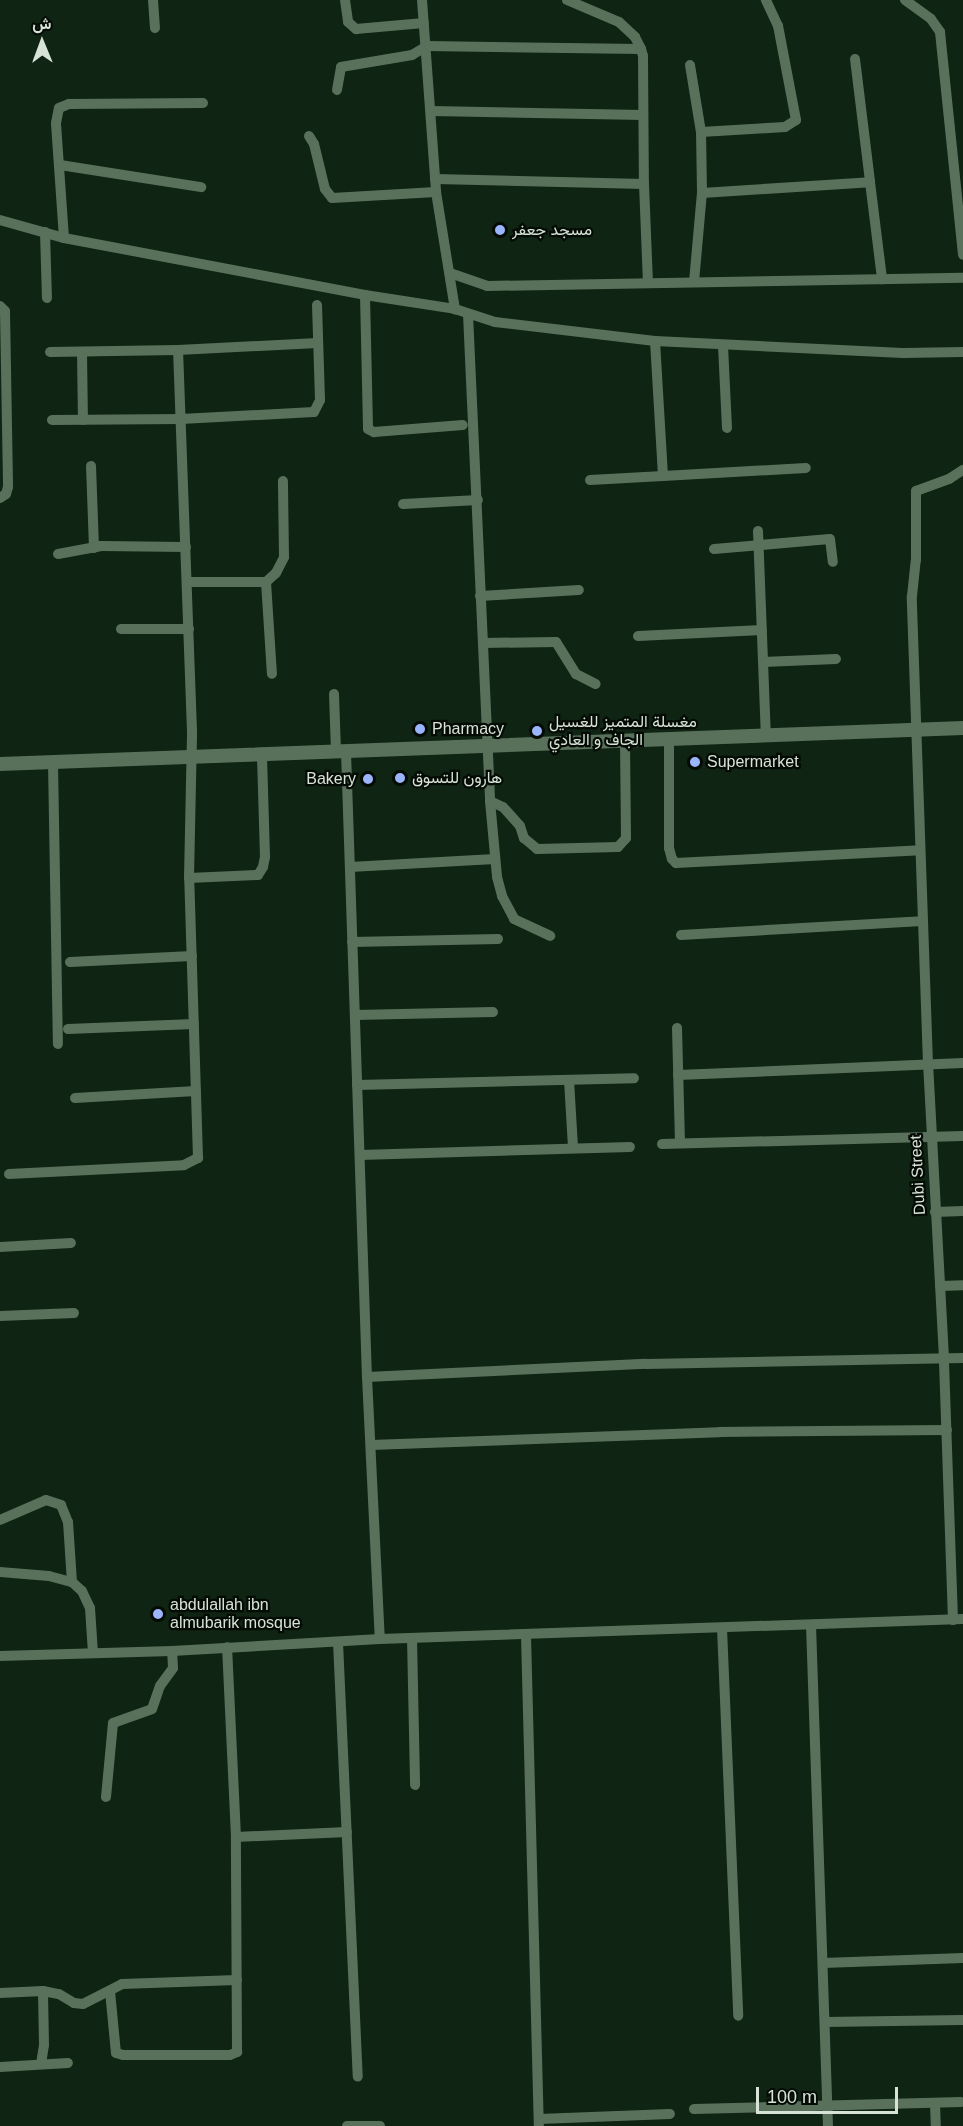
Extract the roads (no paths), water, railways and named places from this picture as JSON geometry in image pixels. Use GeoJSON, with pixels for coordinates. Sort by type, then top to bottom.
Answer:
{"type":"FeatureCollection","features":[{"type":"Feature","properties":{"kind":"street"},"geometry":{"type":"LineString","coordinates":[[153,0],[155,28]]}},
{"type":"Feature","properties":{"kind":"street"},"geometry":{"type":"LineString","coordinates":[[345,0],[348,22],[356,29],[424,22]]}},
{"type":"Feature","properties":{"kind":"street"},"geometry":{"type":"LineString","coordinates":[[422,0],[436,192],[455,309]]}},
{"type":"Feature","properties":{"kind":"street"},"geometry":{"type":"LineString","coordinates":[[567,0],[619,22],[635,37],[641,49],[648,283]]}},
{"type":"Feature","properties":{"kind":"street"},"geometry":{"type":"LineString","coordinates":[[701,132],[785,127],[796,120],[778,27],[766,0]]}},
{"type":"Feature","properties":{"kind":"street"},"geometry":{"type":"LineString","coordinates":[[905,0],[931,19],[940,32]]}},
{"type":"Feature","properties":{"kind":"street"},"geometry":{"type":"LineString","coordinates":[[918,0],[940,32],[963,255]]}},
{"type":"Feature","properties":{"kind":"street"},"geometry":{"type":"LineString","coordinates":[[337,90],[341,67],[412,55],[427,46],[641,49]]}},
{"type":"Feature","properties":{"kind":"street"},"geometry":{"type":"LineString","coordinates":[[855,59],[882,279]]}},
{"type":"Feature","properties":{"kind":"street"},"geometry":{"type":"LineString","coordinates":[[690,65],[701,132],[702,193],[694,282]]}},
{"type":"Feature","properties":{"kind":"street"},"geometry":{"type":"LineString","coordinates":[[64,238],[56,123],[57,112],[63,105],[203,103]]}},
{"type":"Feature","properties":{"kind":"street"},"geometry":{"type":"LineString","coordinates":[[431,111],[643,115]]}},
{"type":"Feature","properties":{"kind":"street"},"geometry":{"type":"LineString","coordinates":[[309,136],[314,144],[325,189],[332,198],[436,192]]}},
{"type":"Feature","properties":{"kind":"street"},"geometry":{"type":"LineString","coordinates":[[60,165],[201,188]]}},
{"type":"Feature","properties":{"kind":"street"},"geometry":{"type":"LineString","coordinates":[[435,179],[644,184]]}},
{"type":"Feature","properties":{"kind":"street"},"geometry":{"type":"LineString","coordinates":[[702,193],[870,182]]}},
{"type":"Feature","properties":{"kind":"street"},"geometry":{"type":"LineString","coordinates":[[0,220],[64,238],[365,295],[455,309],[495,322],[656,341],[903,352],[963,351]]}},
{"type":"Feature","properties":{"kind":"street"},"geometry":{"type":"LineString","coordinates":[[45,232],[46,298]]}},
{"type":"Feature","properties":{"kind":"street"},"geometry":{"type":"LineString","coordinates":[[450,273],[487,286],[963,278]]}},
{"type":"Feature","properties":{"kind":"street"},"geometry":{"type":"LineString","coordinates":[[365,295],[368,429],[374,432],[463,425]]}},
{"type":"Feature","properties":{"kind":"street"},"geometry":{"type":"LineString","coordinates":[[52,420],[181,420],[314,412],[320,400],[317,305]]}},
{"type":"Feature","properties":{"kind":"street"},"geometry":{"type":"LineString","coordinates":[[0,306],[5,310],[8,487],[6,494],[0,498]]}},
{"type":"Feature","properties":{"kind":"street"},"geometry":{"type":"LineString","coordinates":[[468,314],[478,500],[487,746],[495,859],[502,896],[513,919],[550,936]]}},
{"type":"Feature","properties":{"kind":"street"},"geometry":{"type":"LineString","coordinates":[[656,341],[663,476]]}},
{"type":"Feature","properties":{"kind":"street"},"geometry":{"type":"LineString","coordinates":[[50,352],[178,350],[318,343]]}},
{"type":"Feature","properties":{"kind":"street"},"geometry":{"type":"LineString","coordinates":[[723,345],[727,428]]}},
{"type":"Feature","properties":{"kind":"street"},"geometry":{"type":"LineString","coordinates":[[9,1174],[192,1163],[198,1158],[189,879],[189,629],[178,350]]}},
{"type":"Feature","properties":{"kind":"street"},"geometry":{"type":"LineString","coordinates":[[82,352],[83,420]]}},
{"type":"Feature","properties":{"kind":"street"},"geometry":{"type":"LineString","coordinates":[[91,466],[94,548]]}},
{"type":"Feature","properties":{"kind":"street"},"geometry":{"type":"LineString","coordinates":[[590,480],[806,468]]}},
{"type":"Feature","properties":{"kind":"street","name":"Dubi Street"},"geometry":{"type":"LineString","coordinates":[[958,1620],[927,1064],[912,610],[916,560],[914,498],[916,491],[949,480],[963,470]]}},
{"type":"Feature","properties":{"kind":"street"},"geometry":{"type":"LineString","coordinates":[[187,582],[266,582],[276,573],[284,557],[283,481]]}},
{"type":"Feature","properties":{"kind":"street"},"geometry":{"type":"LineString","coordinates":[[403,504],[478,500]]}},
{"type":"Feature","properties":{"kind":"street"},"geometry":{"type":"LineString","coordinates":[[758,531],[766,735]]}},
{"type":"Feature","properties":{"kind":"street"},"geometry":{"type":"LineString","coordinates":[[714,549],[830,539],[833,562]]}},
{"type":"Feature","properties":{"kind":"street"},"geometry":{"type":"LineString","coordinates":[[58,554],[94,548],[186,547]]}},
{"type":"Feature","properties":{"kind":"street"},"geometry":{"type":"LineString","coordinates":[[266,582],[272,674]]}},
{"type":"Feature","properties":{"kind":"street"},"geometry":{"type":"LineString","coordinates":[[480,596],[579,590]]}},
{"type":"Feature","properties":{"kind":"street"},"geometry":{"type":"LineString","coordinates":[[121,629],[189,629]]}},
{"type":"Feature","properties":{"kind":"street"},"geometry":{"type":"LineString","coordinates":[[638,636],[762,630]]}},
{"type":"Feature","properties":{"kind":"street"},"geometry":{"type":"LineString","coordinates":[[483,643],[556,642],[576,674],[596,684]]}},
{"type":"Feature","properties":{"kind":"street"},"geometry":{"type":"LineString","coordinates":[[763,662],[836,659]]}},
{"type":"Feature","properties":{"kind":"street"},"geometry":{"type":"LineString","coordinates":[[334,694],[350,867],[367,1377],[380,1639]]}},
{"type":"Feature","properties":{"kind":"street"},"geometry":{"type":"LineString","coordinates":[[0,764],[53,764],[190,756],[963,728]]}},
{"type":"Feature","properties":{"kind":"street"},"geometry":{"type":"LineString","coordinates":[[669,739],[669,848],[672,859],[676,863],[920,850]]}},
{"type":"Feature","properties":{"kind":"street"},"geometry":{"type":"LineString","coordinates":[[490,801],[503,807],[520,826],[524,838],[537,849],[618,847],[626,838],[625,741]]}},
{"type":"Feature","properties":{"kind":"street"},"geometry":{"type":"LineString","coordinates":[[189,879],[258,875],[266,857],[262,755]]}},
{"type":"Feature","properties":{"kind":"street"},"geometry":{"type":"LineString","coordinates":[[53,764],[58,1044]]}},
{"type":"Feature","properties":{"kind":"street"},"geometry":{"type":"LineString","coordinates":[[350,867],[495,859]]}},
{"type":"Feature","properties":{"kind":"street"},"geometry":{"type":"LineString","coordinates":[[681,935],[922,921]]}},
{"type":"Feature","properties":{"kind":"street"},"geometry":{"type":"LineString","coordinates":[[352,942],[498,939]]}},
{"type":"Feature","properties":{"kind":"street"},"geometry":{"type":"LineString","coordinates":[[70,962],[192,956]]}},
{"type":"Feature","properties":{"kind":"street"},"geometry":{"type":"LineString","coordinates":[[355,1015],[493,1012]]}},
{"type":"Feature","properties":{"kind":"street"},"geometry":{"type":"LineString","coordinates":[[68,1029],[194,1024]]}},
{"type":"Feature","properties":{"kind":"street"},"geometry":{"type":"LineString","coordinates":[[677,1028],[680,1143]]}},
{"type":"Feature","properties":{"kind":"street"},"geometry":{"type":"LineString","coordinates":[[678,1075],[963,1063]]}},
{"type":"Feature","properties":{"kind":"street"},"geometry":{"type":"LineString","coordinates":[[357,1085],[634,1078]]}},
{"type":"Feature","properties":{"kind":"street"},"geometry":{"type":"LineString","coordinates":[[569,1080],[573,1148]]}},
{"type":"Feature","properties":{"kind":"street"},"geometry":{"type":"LineString","coordinates":[[75,1098],[196,1091]]}},
{"type":"Feature","properties":{"kind":"street"},"geometry":{"type":"LineString","coordinates":[[662,1144],[963,1136]]}},
{"type":"Feature","properties":{"kind":"street"},"geometry":{"type":"LineString","coordinates":[[360,1155],[630,1147]]}},
{"type":"Feature","properties":{"kind":"street"},"geometry":{"type":"LineString","coordinates":[[935,1212],[963,1211]]}},
{"type":"Feature","properties":{"kind":"street"},"geometry":{"type":"LineString","coordinates":[[0,1247],[71,1243]]}},
{"type":"Feature","properties":{"kind":"street"},"geometry":{"type":"LineString","coordinates":[[940,1286],[963,1285]]}},
{"type":"Feature","properties":{"kind":"street"},"geometry":{"type":"LineString","coordinates":[[0,1316],[74,1313]]}},
{"type":"Feature","properties":{"kind":"street"},"geometry":{"type":"LineString","coordinates":[[367,1377],[646,1364],[963,1358]]}},
{"type":"Feature","properties":{"kind":"street"},"geometry":{"type":"LineString","coordinates":[[371,1444],[719,1432],[947,1430]]}},
{"type":"Feature","properties":{"kind":"street"},"geometry":{"type":"LineString","coordinates":[[0,1520],[22,1508],[46,1500],[61,1505],[68,1522],[72,1582]]}},
{"type":"Feature","properties":{"kind":"street"},"geometry":{"type":"LineString","coordinates":[[0,1572],[49,1576],[72,1582],[82,1591],[90,1608],[93,1653]]}},
{"type":"Feature","properties":{"kind":"street"},"geometry":{"type":"LineString","coordinates":[[0,1656],[172,1651],[380,1639],[958,1620]]}},
{"type":"Feature","properties":{"kind":"street"},"geometry":{"type":"LineString","coordinates":[[811,1625],[828,2126]]}},
{"type":"Feature","properties":{"kind":"street"},"geometry":{"type":"LineString","coordinates":[[722,1628],[738,2016]]}},
{"type":"Feature","properties":{"kind":"street"},"geometry":{"type":"LineString","coordinates":[[526,1636],[539,2122],[670,2114]]}},
{"type":"Feature","properties":{"kind":"street"},"geometry":{"type":"LineString","coordinates":[[411,1638],[415,1785]]}},
{"type":"Feature","properties":{"kind":"street"},"geometry":{"type":"LineString","coordinates":[[338,1642],[358,2077]]}},
{"type":"Feature","properties":{"kind":"street"},"geometry":{"type":"LineString","coordinates":[[110,1991],[116,2053],[123,2055],[230,2055],[237,2052],[236,1837],[227,1647]]}},
{"type":"Feature","properties":{"kind":"street"},"geometry":{"type":"LineString","coordinates":[[106,1797],[113,1723],[152,1709],[160,1686],[173,1668],[172,1651]]}},
{"type":"Feature","properties":{"kind":"street"},"geometry":{"type":"LineString","coordinates":[[236,1837],[347,1832]]}},
{"type":"Feature","properties":{"kind":"street"},"geometry":{"type":"LineString","coordinates":[[823,1963],[963,1958]]}},
{"type":"Feature","properties":{"kind":"street"},"geometry":{"type":"LineString","coordinates":[[0,1993],[43,1991],[59,1994],[74,2003],[83,2004],[122,1984],[237,1980]]}},
{"type":"Feature","properties":{"kind":"street"},"geometry":{"type":"LineString","coordinates":[[41,2064],[44,2045],[43,1991]]}},
{"type":"Feature","properties":{"kind":"street"},"geometry":{"type":"LineString","coordinates":[[825,2022],[963,2020]]}},
{"type":"Feature","properties":{"kind":"street"},"geometry":{"type":"LineString","coordinates":[[0,2067],[68,2063]]}},
{"type":"Feature","properties":{"kind":"street"},"geometry":{"type":"LineString","coordinates":[[694,2109],[961,2102]]}},
{"type":"Feature","properties":{"kind":"street"},"geometry":{"type":"LineString","coordinates":[[934,2103],[936,2126]]}},
{"type":"Feature","properties":{"kind":"street"},"geometry":{"type":"LineString","coordinates":[[347,2126],[380,2126]]}},
{"type":"Feature","properties":{"kind":"place","name":"مسجد جعفر"},"geometry":{"type":"Point","coordinates":[500,230]}},
{"type":"Feature","properties":{"kind":"place","name":"Pharmacy"},"geometry":{"type":"Point","coordinates":[420,729]}},
{"type":"Feature","properties":{"kind":"place","name":"مغسلة المتميز للغسيل الجاف و العادي"},"geometry":{"type":"Point","coordinates":[537,731]}},
{"type":"Feature","properties":{"kind":"place","name":"Supermarket"},"geometry":{"type":"Point","coordinates":[695,762]}},
{"type":"Feature","properties":{"kind":"place","name":"هارون للتسوق"},"geometry":{"type":"Point","coordinates":[400,778]}},
{"type":"Feature","properties":{"kind":"place","name":"Bakery"},"geometry":{"type":"Point","coordinates":[368,779]}},
{"type":"Feature","properties":{"kind":"place","name":"abdulallah ibn almubarik mosque"},"geometry":{"type":"Point","coordinates":[158,1614]}}]}
